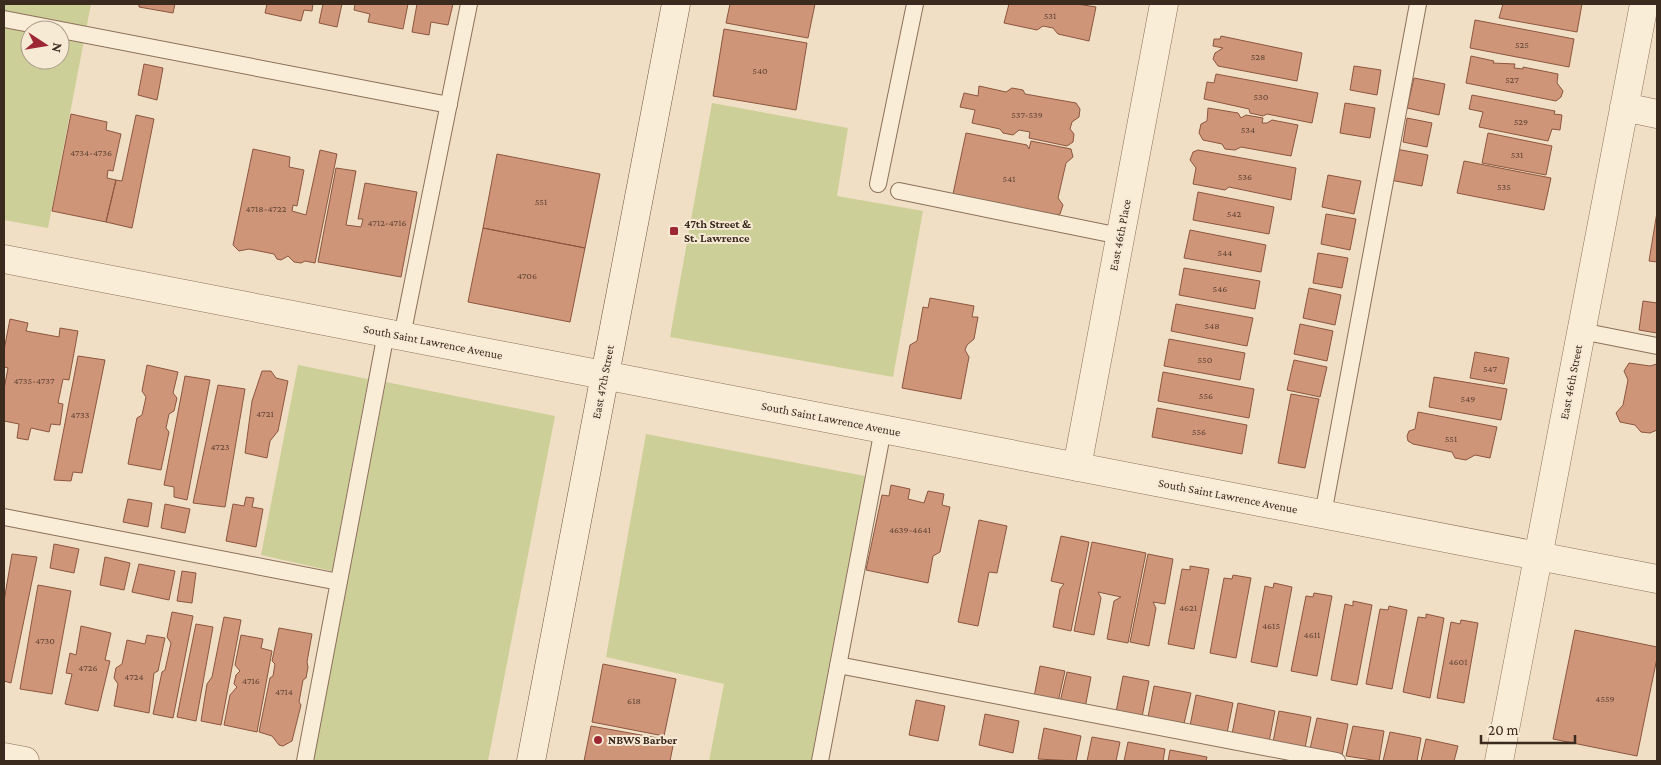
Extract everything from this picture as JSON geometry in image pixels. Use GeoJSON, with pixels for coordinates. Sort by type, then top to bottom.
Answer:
{"type":"FeatureCollection","features":[{"type":"Feature","properties":{"kind":"street","name":"East 47th Street"},"geometry":{"type":"LineString","coordinates":[[531,761],[676,4]]}},
{"type":"Feature","properties":{"kind":"street","name":"East 46th Place"},"geometry":{"type":"LineString","coordinates":[[1077,467],[1164,4]]}},
{"type":"Feature","properties":{"kind":"street","name":"East 46th Street"},"geometry":{"type":"LineString","coordinates":[[1499,761],[1644,4]]}},
{"type":"Feature","properties":{"kind":"street"},"geometry":{"type":"LineString","coordinates":[[1624,107],[1657,114]]}},
{"type":"Feature","properties":{"kind":"street","name":"South Saint Lawrence Avenue"},"geometry":{"type":"LineString","coordinates":[[4,259],[1657,579]]}},
{"type":"Feature","properties":{"kind":"street"},"geometry":{"type":"LineString","coordinates":[[4,757],[25,761]]}},
{"type":"Feature","properties":{"kind":"lane"},"geometry":{"type":"LineString","coordinates":[[305,761],[339,582],[394,334],[449,105],[469,4]]}},
{"type":"Feature","properties":{"kind":"lane"},"geometry":{"type":"LineString","coordinates":[[878,184],[915,4]]}},
{"type":"Feature","properties":{"kind":"lane"},"geometry":{"type":"LineString","coordinates":[[1323,514],[1418,4]]}},
{"type":"Feature","properties":{"kind":"lane"},"geometry":{"type":"LineString","coordinates":[[4,19],[449,105]]}},
{"type":"Feature","properties":{"kind":"lane"},"geometry":{"type":"LineString","coordinates":[[899,191],[1120,236]]}},
{"type":"Feature","properties":{"kind":"lane"},"geometry":{"type":"LineString","coordinates":[[1581,331],[1657,346]]}},
{"type":"Feature","properties":{"kind":"lane"},"geometry":{"type":"LineString","coordinates":[[820,761],[882,429]]}},
{"type":"Feature","properties":{"kind":"lane"},"geometry":{"type":"LineString","coordinates":[[4,517],[339,582]]}},
{"type":"Feature","properties":{"kind":"lane"},"geometry":{"type":"LineString","coordinates":[[838,665],[1337,761]]}},
{"type":"Feature","properties":{"kind":"green space"},"geometry":{"type":"Polygon","coordinates":[[[4,4],[91,4],[48,228],[4,220],[4,4]]]}},
{"type":"Feature","properties":{"kind":"green space"},"geometry":{"type":"Polygon","coordinates":[[[712,103],[848,128],[837,196],[923,211],[893,377],[670,337],[712,103]]]}},
{"type":"Feature","properties":{"kind":"green space"},"geometry":{"type":"Polygon","coordinates":[[[298,365],[368,379],[332,571],[261,555],[298,365]]]}},
{"type":"Feature","properties":{"kind":"green space"},"geometry":{"type":"Polygon","coordinates":[[[386,382],[555,416],[488,761],[312,761],[386,382]]]}},
{"type":"Feature","properties":{"kind":"green space"},"geometry":{"type":"Polygon","coordinates":[[[646,434],[865,476],[811,761],[709,761],[724,684],[606,657],[646,434]]]}},
{"type":"Feature","properties":{"kind":"building"},"geometry":{"type":"Polygon","coordinates":[[[139,4],[175,4],[173,13],[139,7],[139,4]]]}},
{"type":"Feature","properties":{"kind":"building"},"geometry":{"type":"Polygon","coordinates":[[[267,4],[313,4],[312,11],[304,10],[301,21],[265,13],[267,4]]]}},
{"type":"Feature","properties":{"kind":"building"},"geometry":{"type":"Polygon","coordinates":[[[323,4],[342,4],[337,27],[319,23],[323,4]]]}},
{"type":"Feature","properties":{"kind":"building"},"geometry":{"type":"Polygon","coordinates":[[[355,4],[408,4],[403,29],[368,22],[370,14],[354,10],[355,4]]]}},
{"type":"Feature","properties":{"kind":"building"},"geometry":{"type":"Polygon","coordinates":[[[417,4],[453,4],[448,25],[431,22],[429,35],[412,32],[417,4]]]}},
{"type":"Feature","properties":{"kind":"building"},"geometry":{"type":"Polygon","coordinates":[[[730,4],[815,4],[808,38],[726,23],[730,4]]]}},
{"type":"Feature","properties":{"kind":"building"},"geometry":{"type":"Polygon","coordinates":[[[1009,4],[1077,4],[1096,7],[1089,41],[1058,34],[1053,28],[1043,26],[1037,30],[1004,23],[1009,4]]]}},
{"type":"Feature","properties":{"kind":"building"},"geometry":{"type":"Polygon","coordinates":[[[1503,4],[1582,4],[1577,32],[1499,18],[1503,4]]]}},
{"type":"Feature","properties":{"kind":"building"},"geometry":{"type":"Polygon","coordinates":[[[1475,20],[1574,39],[1569,67],[1470,48],[1475,20]]]}},
{"type":"Feature","properties":{"kind":"building"},"geometry":{"type":"Polygon","coordinates":[[[724,29],[807,43],[796,110],[713,96],[724,29]]]}},
{"type":"Feature","properties":{"kind":"building"},"geometry":{"type":"Polygon","coordinates":[[[1221,36],[1302,53],[1297,81],[1218,66],[1213,59],[1215,53],[1223,48],[1213,46],[1214,39],[1220,39],[1221,36]]]}},
{"type":"Feature","properties":{"kind":"building"},"geometry":{"type":"Polygon","coordinates":[[[1471,56],[1494,61],[1493,63],[1515,64],[1514,68],[1523,69],[1523,67],[1558,74],[1557,83],[1563,91],[1561,97],[1556,101],[1466,83],[1471,56]]]}},
{"type":"Feature","properties":{"kind":"building"},"geometry":{"type":"Polygon","coordinates":[[[144,64],[163,68],[157,100],[138,95],[144,64]]]}},
{"type":"Feature","properties":{"kind":"building"},"geometry":{"type":"Polygon","coordinates":[[[1354,66],[1381,70],[1377,95],[1350,90],[1354,66]]]}},
{"type":"Feature","properties":{"kind":"building"},"geometry":{"type":"Polygon","coordinates":[[[1216,74],[1318,93],[1312,123],[1267,114],[1263,116],[1250,113],[1249,109],[1204,99],[1207,82],[1214,83],[1216,74]]]}},
{"type":"Feature","properties":{"kind":"building"},"geometry":{"type":"Polygon","coordinates":[[[1414,78],[1445,84],[1439,115],[1407,108],[1414,78]]]}},
{"type":"Feature","properties":{"kind":"building"},"geometry":{"type":"Polygon","coordinates":[[[979,86],[1006,92],[1012,88],[1023,90],[1025,94],[1076,103],[1080,109],[1079,117],[1072,122],[1070,129],[1074,134],[1073,142],[1067,146],[1029,138],[1030,132],[1019,130],[1013,135],[1003,133],[1000,129],[972,123],[975,110],[960,107],[964,93],[978,96],[979,86]]]}},
{"type":"Feature","properties":{"kind":"building"},"geometry":{"type":"Polygon","coordinates":[[[1472,95],[1555,111],[1554,114],[1562,115],[1560,130],[1552,129],[1548,141],[1479,127],[1483,112],[1469,109],[1472,95]]]}},
{"type":"Feature","properties":{"kind":"building"},"geometry":{"type":"Polygon","coordinates":[[[1345,103],[1375,108],[1370,138],[1340,133],[1345,103]]]}},
{"type":"Feature","properties":{"kind":"building"},"geometry":{"type":"Polygon","coordinates":[[[1208,108],[1238,113],[1241,118],[1246,115],[1263,118],[1262,123],[1272,120],[1298,125],[1291,156],[1241,147],[1235,150],[1225,149],[1222,144],[1203,140],[1199,133],[1201,124],[1207,121],[1208,108]]]}},
{"type":"Feature","properties":{"kind":"building"},"geometry":{"type":"Polygon","coordinates":[[[71,114],[107,122],[106,130],[121,134],[113,171],[108,170],[107,178],[116,180],[106,222],[52,211],[71,114]]]}},
{"type":"Feature","properties":{"kind":"building"},"geometry":{"type":"Polygon","coordinates":[[[136,115],[154,119],[132,228],[106,222],[116,180],[122,181],[136,115]]]}},
{"type":"Feature","properties":{"kind":"building"},"geometry":{"type":"Polygon","coordinates":[[[1407,118],[1432,123],[1427,147],[1403,142],[1407,118]]]}},
{"type":"Feature","properties":{"kind":"building"},"geometry":{"type":"Polygon","coordinates":[[[966,133],[1027,145],[1029,149],[1031,141],[1071,149],[1073,157],[1066,163],[1058,198],[1063,205],[1060,214],[1055,216],[953,194],[966,133]]]}},
{"type":"Feature","properties":{"kind":"building"},"geometry":{"type":"Polygon","coordinates":[[[1488,133],[1552,146],[1546,175],[1482,163],[1488,133]]]}},
{"type":"Feature","properties":{"kind":"building"},"geometry":{"type":"Polygon","coordinates":[[[253,149],[290,157],[289,167],[304,170],[297,206],[293,205],[292,211],[306,215],[320,150],[337,154],[315,263],[305,261],[301,263],[294,262],[288,256],[281,260],[277,259],[274,254],[249,249],[239,251],[233,245],[253,149]]]}},
{"type":"Feature","properties":{"kind":"building"},"geometry":{"type":"Polygon","coordinates":[[[1396,149],[1428,155],[1422,186],[1390,180],[1396,149]]]}},
{"type":"Feature","properties":{"kind":"building"},"geometry":{"type":"Polygon","coordinates":[[[1198,150],[1296,168],[1291,200],[1229,187],[1225,190],[1193,184],[1196,168],[1190,160],[1193,152],[1198,150]]]}},
{"type":"Feature","properties":{"kind":"building"},"geometry":{"type":"Polygon","coordinates":[[[497,154],[600,174],[585,248],[483,228],[497,154]]]}},
{"type":"Feature","properties":{"kind":"building"},"geometry":{"type":"Polygon","coordinates":[[[1464,161],[1551,178],[1544,210],[1457,193],[1464,161]]]}},
{"type":"Feature","properties":{"kind":"building"},"geometry":{"type":"Polygon","coordinates":[[[336,168],[356,171],[346,225],[361,227],[363,219],[358,219],[365,183],[417,192],[401,277],[318,262],[336,168]]]}},
{"type":"Feature","properties":{"kind":"building"},"geometry":{"type":"Polygon","coordinates":[[[1328,175],[1361,181],[1354,214],[1322,207],[1328,175]]]}},
{"type":"Feature","properties":{"kind":"building"},"geometry":{"type":"Polygon","coordinates":[[[1198,192],[1274,207],[1269,234],[1193,220],[1198,192]]]}},
{"type":"Feature","properties":{"kind":"building"},"geometry":{"type":"Polygon","coordinates":[[[1657,212],[1657,262],[1649,261],[1657,212]]]}},
{"type":"Feature","properties":{"kind":"building"},"geometry":{"type":"Polygon","coordinates":[[[1326,214],[1356,219],[1350,250],[1321,244],[1326,214]]]}},
{"type":"Feature","properties":{"kind":"building"},"geometry":{"type":"Polygon","coordinates":[[[483,228],[585,248],[570,322],[468,302],[483,228]]]}},
{"type":"Feature","properties":{"kind":"building"},"geometry":{"type":"Polygon","coordinates":[[[1190,230],[1266,245],[1261,272],[1184,258],[1190,230]]]}},
{"type":"Feature","properties":{"kind":"building"},"geometry":{"type":"Polygon","coordinates":[[[1318,253],[1348,258],[1342,288],[1313,283],[1318,253]]]}},
{"type":"Feature","properties":{"kind":"building"},"geometry":{"type":"Polygon","coordinates":[[[1184,268],[1260,281],[1255,309],[1179,295],[1184,268]]]}},
{"type":"Feature","properties":{"kind":"building"},"geometry":{"type":"Polygon","coordinates":[[[1309,288],[1341,295],[1335,325],[1303,318],[1309,288]]]}},
{"type":"Feature","properties":{"kind":"building"},"geometry":{"type":"Polygon","coordinates":[[[930,298],[974,306],[972,317],[978,317],[974,339],[967,345],[965,350],[969,357],[961,399],[902,388],[910,345],[917,341],[923,307],[928,308],[930,298]]]}},
{"type":"Feature","properties":{"kind":"building"},"geometry":{"type":"Polygon","coordinates":[[[1643,301],[1657,303],[1657,333],[1639,330],[1643,301]]]}},
{"type":"Feature","properties":{"kind":"building"},"geometry":{"type":"Polygon","coordinates":[[[1176,304],[1253,318],[1247,346],[1171,331],[1176,304]]]}},
{"type":"Feature","properties":{"kind":"building"},"geometry":{"type":"Polygon","coordinates":[[[10,319],[28,323],[26,331],[59,337],[60,328],[78,331],[69,380],[63,379],[58,403],[63,404],[60,425],[51,424],[49,432],[31,428],[28,440],[17,438],[19,424],[4,421],[4,389],[8,368],[4,367],[4,350],[10,319]]]}},
{"type":"Feature","properties":{"kind":"building"},"geometry":{"type":"Polygon","coordinates":[[[1300,324],[1333,331],[1327,361],[1294,354],[1300,324]]]}},
{"type":"Feature","properties":{"kind":"building"},"geometry":{"type":"Polygon","coordinates":[[[1169,339],[1245,353],[1240,380],[1164,366],[1169,339]]]}},
{"type":"Feature","properties":{"kind":"building"},"geometry":{"type":"Polygon","coordinates":[[[1475,352],[1509,358],[1504,384],[1470,378],[1475,352]]]}},
{"type":"Feature","properties":{"kind":"building"},"geometry":{"type":"Polygon","coordinates":[[[78,356],[105,360],[82,473],[73,472],[71,481],[54,480],[78,356]]]}},
{"type":"Feature","properties":{"kind":"building"},"geometry":{"type":"Polygon","coordinates":[[[1294,360],[1327,367],[1320,397],[1287,390],[1294,360]]]}},
{"type":"Feature","properties":{"kind":"building"},"geometry":{"type":"Polygon","coordinates":[[[1629,363],[1650,366],[1657,364],[1657,430],[1650,433],[1641,432],[1635,425],[1620,422],[1616,413],[1623,405],[1628,380],[1624,371],[1629,363]]]}},
{"type":"Feature","properties":{"kind":"building"},"geometry":{"type":"Polygon","coordinates":[[[147,365],[178,372],[173,393],[177,398],[174,411],[169,414],[166,428],[169,432],[161,470],[128,464],[137,418],[142,415],[146,397],[142,391],[147,365]]]}},
{"type":"Feature","properties":{"kind":"building"},"geometry":{"type":"Polygon","coordinates":[[[262,371],[271,371],[276,378],[288,381],[278,431],[270,441],[267,458],[245,453],[252,401],[262,371]]]}},
{"type":"Feature","properties":{"kind":"building"},"geometry":{"type":"Polygon","coordinates":[[[1163,372],[1254,389],[1249,418],[1158,401],[1163,372]]]}},
{"type":"Feature","properties":{"kind":"building"},"geometry":{"type":"Polygon","coordinates":[[[185,376],[210,380],[187,500],[174,497],[174,487],[164,485],[185,376]]]}},
{"type":"Feature","properties":{"kind":"building"},"geometry":{"type":"Polygon","coordinates":[[[1434,377],[1507,389],[1501,420],[1429,407],[1434,377]]]}},
{"type":"Feature","properties":{"kind":"building"},"geometry":{"type":"Polygon","coordinates":[[[218,385],[245,389],[225,507],[193,503],[218,385]]]}},
{"type":"Feature","properties":{"kind":"building"},"geometry":{"type":"Polygon","coordinates":[[[1291,394],[1319,399],[1305,468],[1278,463],[1291,394]]]}},
{"type":"Feature","properties":{"kind":"building"},"geometry":{"type":"Polygon","coordinates":[[[1157,408],[1247,425],[1242,454],[1152,437],[1157,408]]]}},
{"type":"Feature","properties":{"kind":"building"},"geometry":{"type":"Polygon","coordinates":[[[1418,412],[1497,427],[1490,458],[1475,455],[1466,460],[1455,458],[1452,452],[1413,444],[1408,441],[1409,431],[1415,429],[1418,412]]]}},
{"type":"Feature","properties":{"kind":"building"},"geometry":{"type":"Polygon","coordinates":[[[891,485],[910,489],[908,499],[924,503],[928,491],[944,494],[942,505],[950,507],[940,552],[933,556],[928,583],[866,570],[882,495],[889,496],[891,485]]]}},
{"type":"Feature","properties":{"kind":"building"},"geometry":{"type":"Polygon","coordinates":[[[246,497],[254,498],[252,507],[263,509],[256,547],[226,541],[233,504],[244,506],[246,497]]]}},
{"type":"Feature","properties":{"kind":"building"},"geometry":{"type":"Polygon","coordinates":[[[128,499],[152,503],[148,527],[123,522],[128,499]]]}},
{"type":"Feature","properties":{"kind":"building"},"geometry":{"type":"Polygon","coordinates":[[[165,504],[190,509],[185,533],[161,528],[165,504]]]}},
{"type":"Feature","properties":{"kind":"building"},"geometry":{"type":"Polygon","coordinates":[[[979,520],[1007,526],[997,573],[989,572],[978,626],[958,622],[979,520]]]}},
{"type":"Feature","properties":{"kind":"building"},"geometry":{"type":"Polygon","coordinates":[[[1061,536],[1089,542],[1071,631],[1053,627],[1060,589],[1064,584],[1051,581],[1061,536]]]}},
{"type":"Feature","properties":{"kind":"building"},"geometry":{"type":"Polygon","coordinates":[[[1092,542],[1146,553],[1128,643],[1107,639],[1114,601],[1121,597],[1098,592],[1101,598],[1094,635],[1074,631],[1092,542]]]}},
{"type":"Feature","properties":{"kind":"building"},"geometry":{"type":"Polygon","coordinates":[[[54,544],[79,549],[74,573],[50,568],[54,544]]]}},
{"type":"Feature","properties":{"kind":"building"},"geometry":{"type":"Polygon","coordinates":[[[12,554],[37,557],[11,683],[4,681],[4,601],[12,554]]]}},
{"type":"Feature","properties":{"kind":"building"},"geometry":{"type":"Polygon","coordinates":[[[1148,554],[1173,559],[1165,604],[1153,602],[1156,608],[1149,646],[1130,642],[1148,554]]]}},
{"type":"Feature","properties":{"kind":"building"},"geometry":{"type":"Polygon","coordinates":[[[105,557],[130,563],[124,590],[100,585],[105,557]]]}},
{"type":"Feature","properties":{"kind":"building"},"geometry":{"type":"Polygon","coordinates":[[[139,564],[175,571],[169,600],[132,592],[139,564]]]}},
{"type":"Feature","properties":{"kind":"building"},"geometry":{"type":"Polygon","coordinates":[[[1190,566],[1209,569],[1194,649],[1168,644],[1182,569],[1190,570],[1190,566]]]}},
{"type":"Feature","properties":{"kind":"building"},"geometry":{"type":"Polygon","coordinates":[[[182,571],[196,573],[192,603],[177,601],[182,571]]]}},
{"type":"Feature","properties":{"kind":"building"},"geometry":{"type":"Polygon","coordinates":[[[1233,575],[1251,578],[1236,658],[1210,653],[1224,578],[1232,579],[1233,575]]]}},
{"type":"Feature","properties":{"kind":"building"},"geometry":{"type":"Polygon","coordinates":[[[1274,583],[1292,587],[1277,667],[1251,662],[1265,586],[1273,588],[1274,583]]]}},
{"type":"Feature","properties":{"kind":"building"},"geometry":{"type":"Polygon","coordinates":[[[38,585],[71,591],[52,694],[20,689],[38,585]]]}},
{"type":"Feature","properties":{"kind":"building"},"geometry":{"type":"Polygon","coordinates":[[[1314,593],[1332,596],[1317,676],[1291,671],[1306,596],[1313,597],[1314,593]]]}},
{"type":"Feature","properties":{"kind":"building"},"geometry":{"type":"Polygon","coordinates":[[[1353,601],[1372,605],[1357,685],[1331,680],[1345,604],[1353,606],[1353,601]]]}},
{"type":"Feature","properties":{"kind":"building"},"geometry":{"type":"Polygon","coordinates":[[[1389,606],[1407,610],[1392,689],[1366,684],[1380,609],[1388,610],[1389,606]]]}},
{"type":"Feature","properties":{"kind":"building"},"geometry":{"type":"Polygon","coordinates":[[[172,612],[193,616],[173,718],[153,714],[162,672],[165,670],[171,643],[167,637],[172,612]]]}},
{"type":"Feature","properties":{"kind":"building"},"geometry":{"type":"Polygon","coordinates":[[[1426,614],[1444,618],[1430,698],[1403,692],[1418,617],[1426,618],[1426,614]]]}},
{"type":"Feature","properties":{"kind":"building"},"geometry":{"type":"Polygon","coordinates":[[[224,617],[241,620],[221,725],[201,721],[207,684],[212,677],[224,617]]]}},
{"type":"Feature","properties":{"kind":"building"},"geometry":{"type":"Polygon","coordinates":[[[1461,620],[1478,623],[1464,703],[1437,698],[1451,622],[1460,624],[1461,620]]]}},
{"type":"Feature","properties":{"kind":"building"},"geometry":{"type":"Polygon","coordinates":[[[196,624],[213,627],[196,721],[177,717],[196,624]]]}},
{"type":"Feature","properties":{"kind":"building"},"geometry":{"type":"Polygon","coordinates":[[[81,626],[111,633],[105,660],[110,661],[98,711],[65,704],[72,674],[66,673],[70,653],[76,655],[81,626]]]}},
{"type":"Feature","properties":{"kind":"building"},"geometry":{"type":"Polygon","coordinates":[[[279,628],[312,634],[306,678],[303,680],[299,702],[301,705],[292,741],[283,746],[279,745],[272,736],[259,732],[270,678],[273,676],[275,664],[272,661],[279,628]]]}},
{"type":"Feature","properties":{"kind":"building"},"geometry":{"type":"Polygon","coordinates":[[[1575,630],[1657,647],[1657,658],[1637,756],[1553,739],[1575,630]]]}},
{"type":"Feature","properties":{"kind":"building"},"geometry":{"type":"Polygon","coordinates":[[[147,635],[165,638],[158,671],[154,673],[149,713],[114,706],[118,684],[114,678],[116,668],[122,664],[127,640],[145,644],[147,635]]]}},
{"type":"Feature","properties":{"kind":"building"},"geometry":{"type":"Polygon","coordinates":[[[241,635],[263,639],[261,648],[272,651],[257,732],[224,725],[230,695],[237,687],[234,684],[236,675],[240,671],[235,665],[241,635]]]}},
{"type":"Feature","properties":{"kind":"building"},"geometry":{"type":"Polygon","coordinates":[[[603,664],[676,679],[664,736],[592,722],[603,664]]]}},
{"type":"Feature","properties":{"kind":"building"},"geometry":{"type":"Polygon","coordinates":[[[1040,666],[1065,671],[1058,702],[1034,697],[1040,666]]]}},
{"type":"Feature","properties":{"kind":"building"},"geometry":{"type":"Polygon","coordinates":[[[1067,672],[1091,677],[1085,708],[1060,702],[1067,672]]]}},
{"type":"Feature","properties":{"kind":"building"},"geometry":{"type":"Polygon","coordinates":[[[1123,676],[1149,681],[1142,717],[1116,712],[1123,676]]]}},
{"type":"Feature","properties":{"kind":"building"},"geometry":{"type":"Polygon","coordinates":[[[1154,686],[1191,693],[1184,724],[1148,717],[1154,686]]]}},
{"type":"Feature","properties":{"kind":"building"},"geometry":{"type":"Polygon","coordinates":[[[1196,695],[1233,703],[1227,733],[1190,726],[1196,695]]]}},
{"type":"Feature","properties":{"kind":"building"},"geometry":{"type":"Polygon","coordinates":[[[916,700],[945,706],[938,741],[909,735],[916,700]]]}},
{"type":"Feature","properties":{"kind":"building"},"geometry":{"type":"Polygon","coordinates":[[[1238,703],[1275,711],[1269,742],[1232,734],[1238,703]]]}},
{"type":"Feature","properties":{"kind":"building"},"geometry":{"type":"Polygon","coordinates":[[[1279,711],[1311,717],[1305,748],[1273,742],[1279,711]]]}},
{"type":"Feature","properties":{"kind":"building"},"geometry":{"type":"Polygon","coordinates":[[[985,714],[1019,721],[1013,753],[979,745],[985,714]]]}},
{"type":"Feature","properties":{"kind":"building"},"geometry":{"type":"Polygon","coordinates":[[[1317,718],[1348,724],[1342,755],[1310,749],[1317,718]]]}},
{"type":"Feature","properties":{"kind":"building"},"geometry":{"type":"Polygon","coordinates":[[[591,726],[674,741],[670,761],[584,761],[591,726]]]}},
{"type":"Feature","properties":{"kind":"building"},"geometry":{"type":"Polygon","coordinates":[[[1353,726],[1384,731],[1379,761],[1346,756],[1353,726]]]}},
{"type":"Feature","properties":{"kind":"building"},"geometry":{"type":"Polygon","coordinates":[[[1044,728],[1081,736],[1076,761],[1038,759],[1044,728]]]}},
{"type":"Feature","properties":{"kind":"building"},"geometry":{"type":"Polygon","coordinates":[[[1390,732],[1421,738],[1417,761],[1383,761],[1390,732]]]}},
{"type":"Feature","properties":{"kind":"building"},"geometry":{"type":"Polygon","coordinates":[[[1092,737],[1120,742],[1116,761],[1087,761],[1092,737]]]}},
{"type":"Feature","properties":{"kind":"building"},"geometry":{"type":"Polygon","coordinates":[[[1426,739],[1458,746],[1454,761],[1421,761],[1426,739]]]}},
{"type":"Feature","properties":{"kind":"building"},"geometry":{"type":"Polygon","coordinates":[[[1128,742],[1165,749],[1163,761],[1124,761],[1128,742]]]}},
{"type":"Feature","properties":{"kind":"building"},"geometry":{"type":"Polygon","coordinates":[[[1170,750],[1207,757],[1206,761],[1168,761],[1170,750]]]}},
{"type":"Feature","properties":{"kind":"place","name":"47th Street & St. Lawrence"},"geometry":{"type":"Point","coordinates":[674,231]}},
{"type":"Feature","properties":{"kind":"place","name":"NBWS Barber"},"geometry":{"type":"Point","coordinates":[598,740]}}]}
